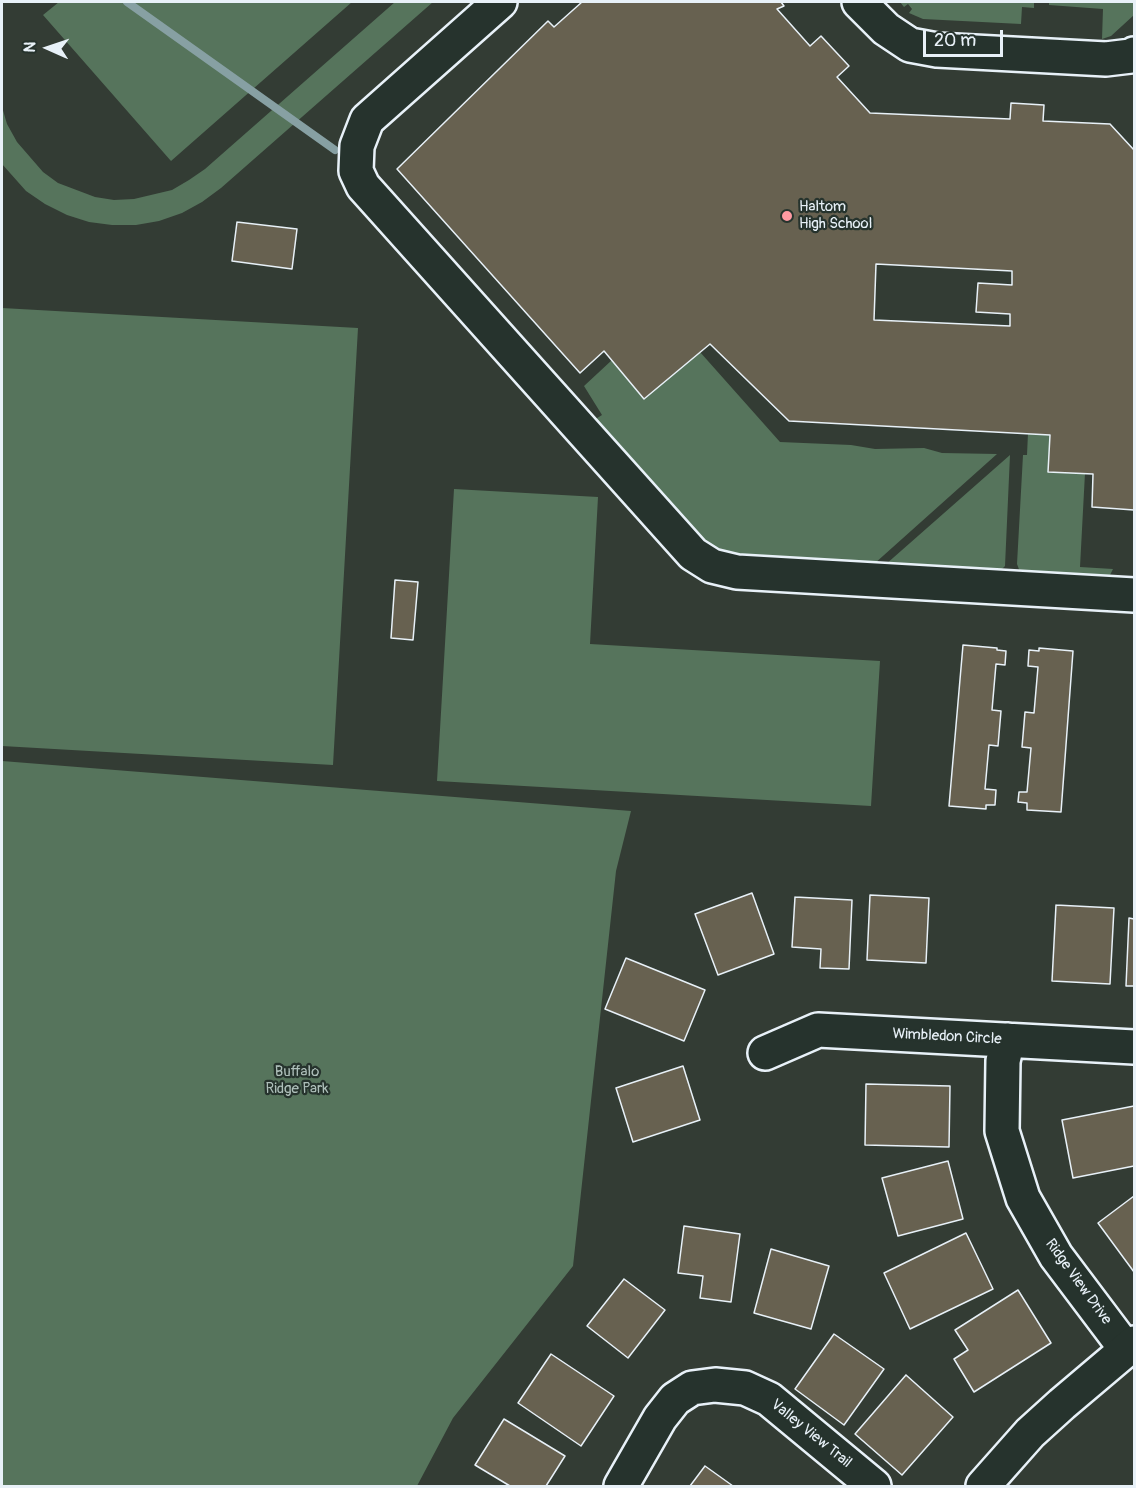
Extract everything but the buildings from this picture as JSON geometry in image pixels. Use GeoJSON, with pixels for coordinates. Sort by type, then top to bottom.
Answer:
{"type":"FeatureCollection","features":[{"type":"Feature","properties":{"kind":"street"},"geometry":{"type":"LineString","coordinates":[[500,2],[367,120],[357,146],[356,171],[363,186],[693,554],[712,566],[737,572],[1134,595]]}},
{"type":"Feature","properties":{"kind":"street"},"geometry":{"type":"LineString","coordinates":[[859,2],[886,29],[909,45],[937,50],[1106,59],[1134,54]]}},
{"type":"Feature","properties":{"kind":"street","name":"Wimbledon Circle"},"geometry":{"type":"LineString","coordinates":[[765,1053],[818,1030],[1134,1047]]}},
{"type":"Feature","properties":{"kind":"street","name":"Ridge View Drive"},"geometry":{"type":"LineString","coordinates":[[1008,1040],[1003,1061],[1002,1131],[1023,1198],[1056,1256],[1130,1346]]}},
{"type":"Feature","properties":{"kind":"street"},"geometry":{"type":"LineString","coordinates":[[983,1486],[1030,1433],[1130,1346]]}},
{"type":"Feature","properties":{"kind":"street","name":"Valley View Trail"},"geometry":{"type":"LineString","coordinates":[[621,1486],[660,1418],[675,1399],[692,1388],[715,1385],[745,1388],[769,1400],[874,1486]]}},
{"type":"Feature","properties":{"kind":"green space"},"geometry":{"type":"Polygon","coordinates":[[[59,2],[352,2],[171,161],[43,15],[59,2]]]}},
{"type":"Feature","properties":{"kind":"green space"},"geometry":{"type":"Polygon","coordinates":[[[395,2],[433,2],[221,188],[182,213],[159,221],[136,225],[89,222],[67,215],[45,204],[26,191],[2,164],[2,107],[7,124],[17,142],[43,172],[58,183],[95,197],[114,200],[134,199],[172,190],[205,169],[395,2]]]}},
{"type":"Feature","properties":{"kind":"green space"},"geometry":{"type":"Polygon","coordinates":[[[900,2],[1034,2],[1034,8],[1022,7],[1021,24],[923,19],[909,13],[912,9],[908,4],[904,7],[900,2]]]}},
{"type":"Feature","properties":{"kind":"green space"},"geometry":{"type":"Polygon","coordinates":[[[1049,2],[1134,2],[1134,15],[1111,36],[1102,39],[1103,9],[1049,5],[1049,2]]]}},
{"type":"Feature","properties":{"kind":"green space"},"geometry":{"type":"Polygon","coordinates":[[[2,308],[358,328],[333,765],[2,746],[2,308]]]}},
{"type":"Feature","properties":{"kind":"green space"},"geometry":{"type":"Polygon","coordinates":[[[700,352],[780,442],[851,445],[875,449],[924,448],[942,453],[997,454],[874,564],[738,556],[725,553],[709,544],[695,531],[594,420],[602,415],[584,386],[612,360],[644,399],[700,352]]]}},
{"type":"Feature","properties":{"kind":"green space"},"geometry":{"type":"Polygon","coordinates":[[[1028,433],[1050,435],[1085,473],[1080,567],[1113,569],[1109,577],[1020,572],[1017,564],[1023,455],[1027,455],[1028,433]]]}},
{"type":"Feature","properties":{"kind":"green space"},"geometry":{"type":"Polygon","coordinates":[[[1010,455],[1005,566],[1000,571],[885,565],[1010,455]]]}},
{"type":"Feature","properties":{"kind":"green space"},"geometry":{"type":"Polygon","coordinates":[[[454,489],[598,497],[590,644],[880,661],[871,806],[437,781],[454,489]]]}},
{"type":"Feature","properties":{"kind":"green space","name":"Buffalo Ridge Park"},"geometry":{"type":"Polygon","coordinates":[[[2,761],[631,811],[616,871],[573,1266],[453,1418],[417,1486],[2,1486],[2,761]]]}},
{"type":"Feature","properties":{"kind":"waterway"},"geometry":{"type":"LineString","coordinates":[[127,2],[335,150]]}},
{"type":"Feature","properties":{"kind":"place","name":"Haltom High School"},"geometry":{"type":"Point","coordinates":[787,216]}}]}
